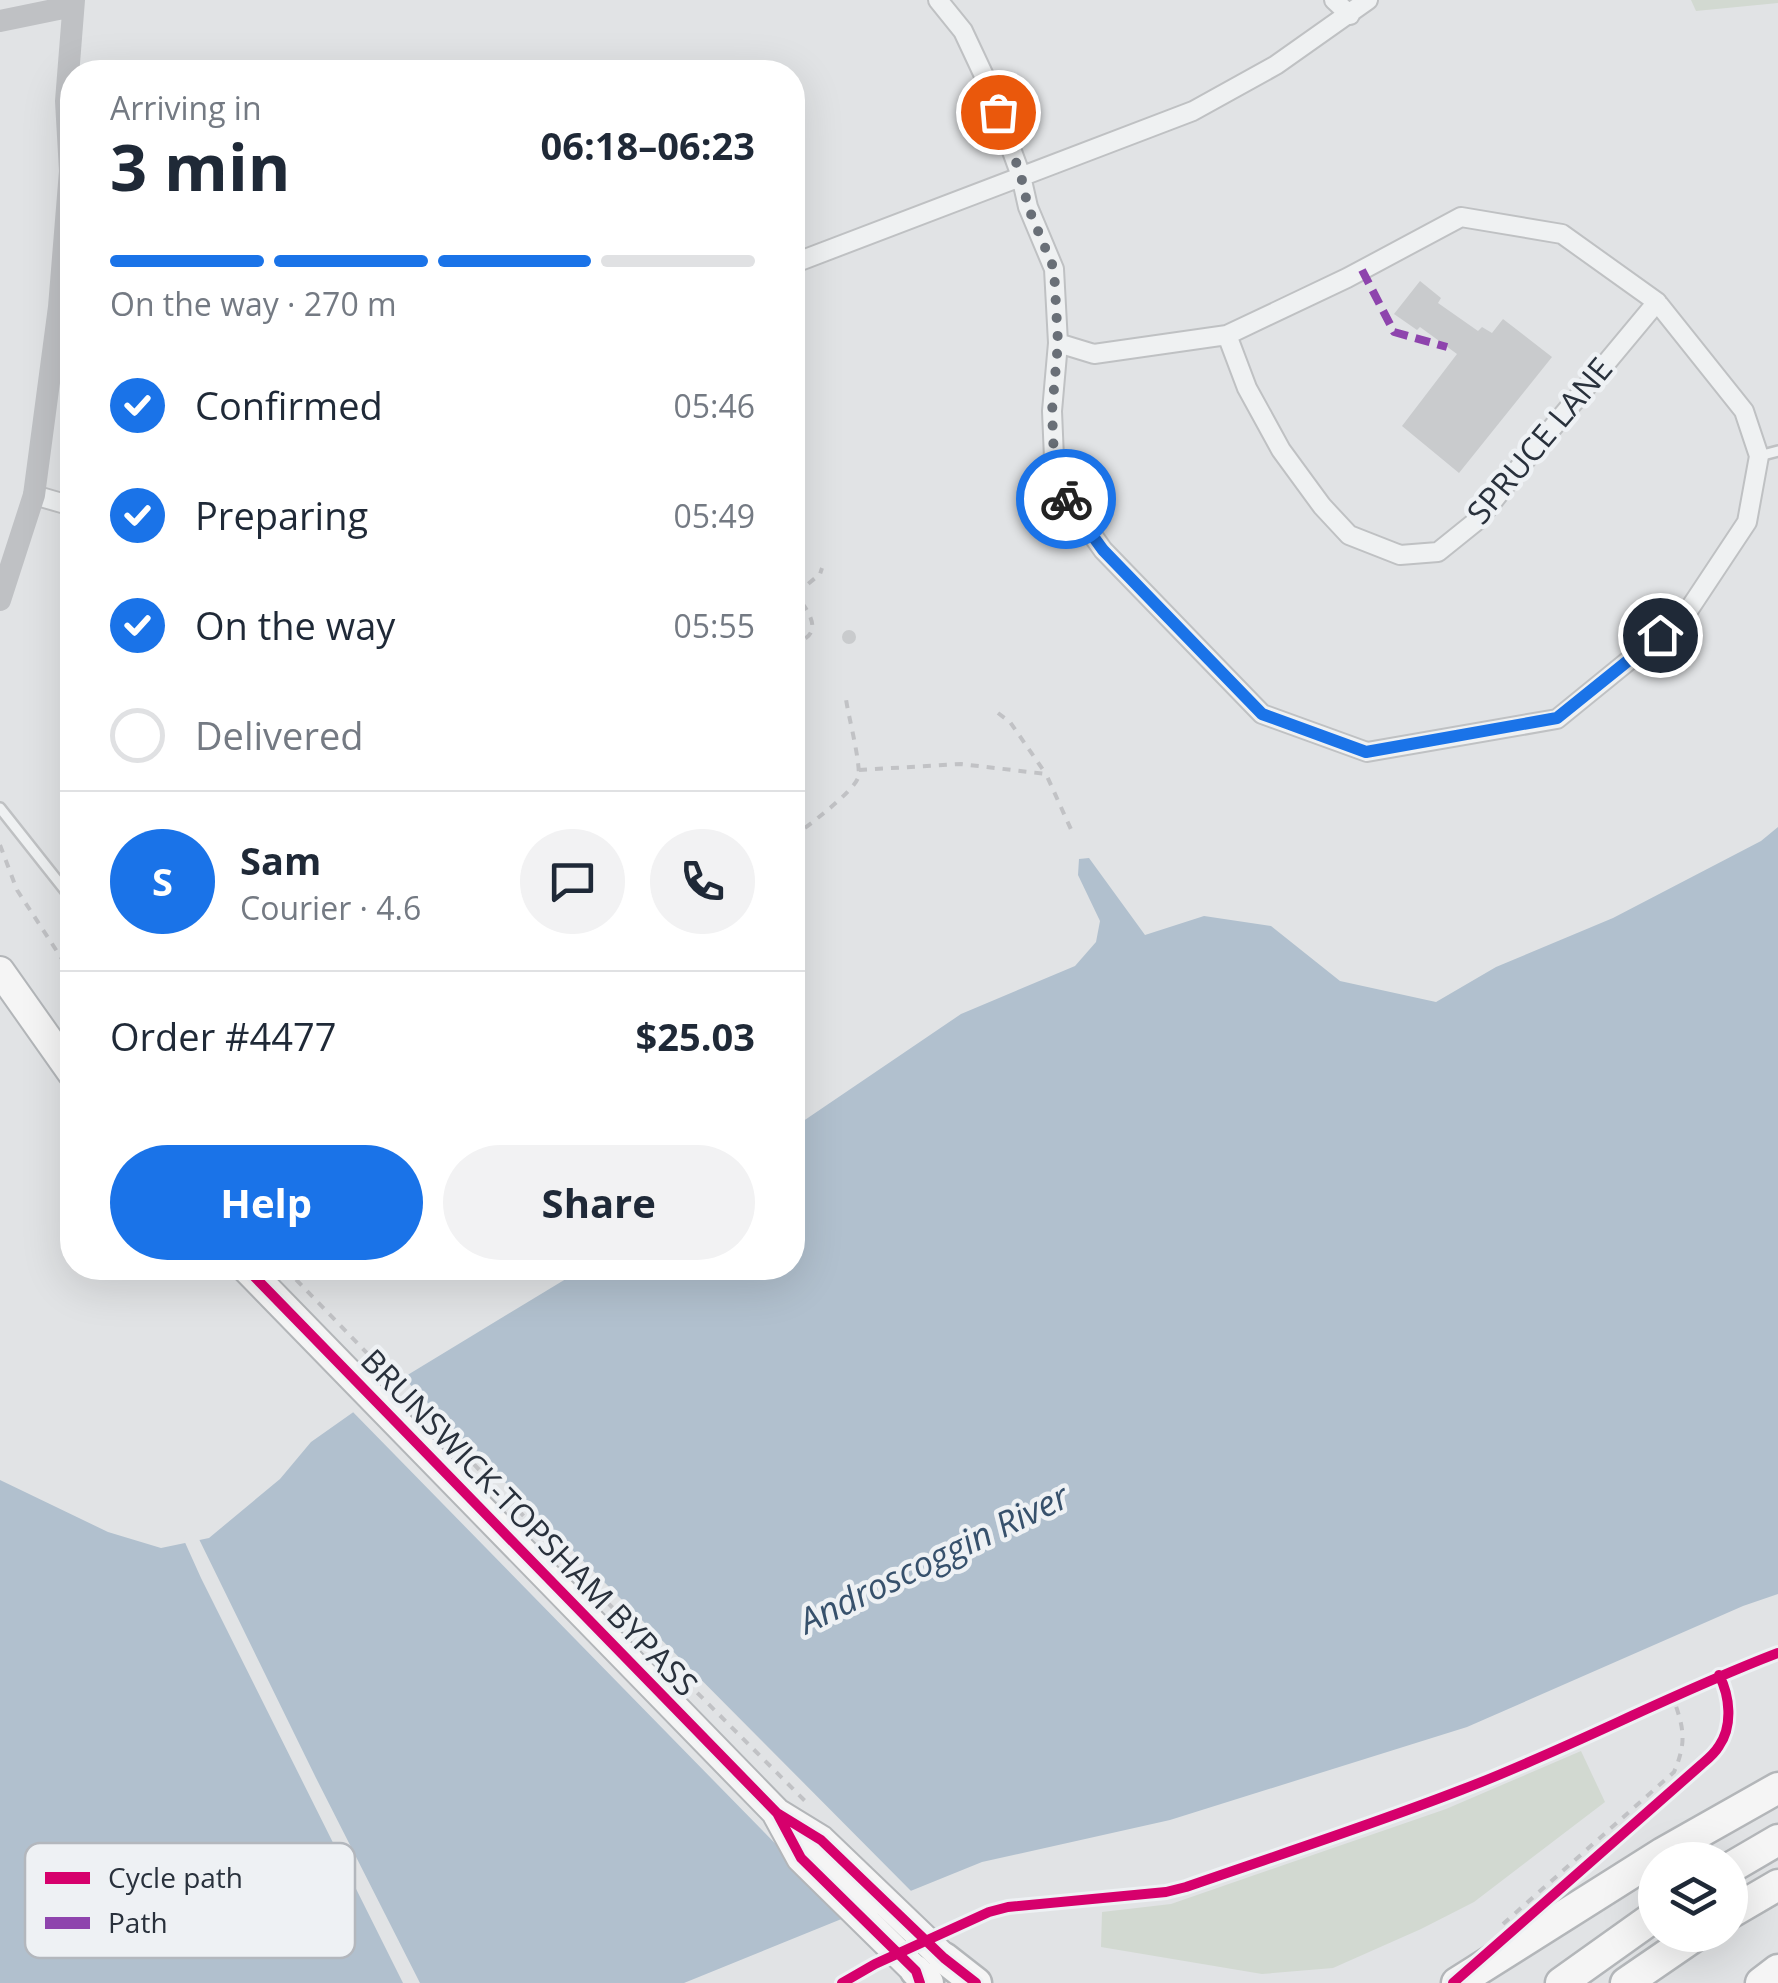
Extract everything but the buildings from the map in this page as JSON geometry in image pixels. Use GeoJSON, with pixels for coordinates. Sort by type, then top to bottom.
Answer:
{"type":"FeatureCollection","features":[{"type":"Feature","properties":{"kind":"highway"},"geometry":{"type":"LineString","coordinates":[[0,971],[60,1056]]}},
{"type":"Feature","properties":{"kind":"highway","name":"BRUNSWICK-TOPSHAM BYPASS"},"geometry":{"type":"LineString","coordinates":[[258,1280],[776,1813],[800,1858],[934,1976]]}},
{"type":"Feature","properties":{"kind":"highway"},"geometry":{"type":"LineString","coordinates":[[1458,1983],[1663,1853],[1778,1788]]}},
{"type":"Feature","properties":{"kind":"highway"},"geometry":{"type":"LineString","coordinates":[[1748,1858],[1778,1840]]}},
{"type":"Feature","properties":{"kind":"highway"},"geometry":{"type":"LineString","coordinates":[[1748,1902],[1778,1885]]}},
{"type":"Feature","properties":{"kind":"highway"},"geometry":{"type":"LineString","coordinates":[[1561,1983],[1638,1928]]}},
{"type":"Feature","properties":{"kind":"highway"},"geometry":{"type":"LineString","coordinates":[[1626,1983],[1671,1952]]}},
{"type":"Feature","properties":{"kind":"highway"},"geometry":{"type":"LineString","coordinates":[[1761,1983],[1778,1970]]}},
{"type":"Feature","properties":{"kind":"highway"},"geometry":{"type":"LineString","coordinates":[[934,1976],[976,1983]]}},
{"type":"Feature","properties":{"kind":"main road"},"geometry":{"type":"LineString","coordinates":[[0,21],[74,3],[69,60]]}},
{"type":"Feature","properties":{"kind":"main road"},"geometry":{"type":"LineString","coordinates":[[0,600],[34,496],[60,294]]}},
{"type":"Feature","properties":{"kind":"street"},"geometry":{"type":"LineString","coordinates":[[938,0],[964,30],[986,80],[1021,176],[1028,207],[1054,269],[1058,343],[1052,411],[1055,482],[1103,550],[1262,714],[1366,752],[1557,718],[1686,614],[1746,522],[1769,454],[1744,411],[1657,302],[1562,234],[1461,217],[1346,271],[1227,335],[1094,354],[1058,343]]}},
{"type":"Feature","properties":{"kind":"street"},"geometry":{"type":"LineString","coordinates":[[1334,0],[1350,15]]}},
{"type":"Feature","properties":{"kind":"street"},"geometry":{"type":"LineString","coordinates":[[805,259],[1193,111],[1276,65],[1368,0]]}},
{"type":"Feature","properties":{"kind":"street","name":"SPRUCE LANE"},"geometry":{"type":"LineString","coordinates":[[1227,335],[1247,388],[1281,450],[1322,506],[1349,535],[1400,555],[1438,552],[1479,519],[1657,302]]}},
{"type":"Feature","properties":{"kind":"street"},"geometry":{"type":"LineString","coordinates":[[34,496],[60,503]]}},
{"type":"Feature","properties":{"kind":"lane"},"geometry":{"type":"LineString","coordinates":[[0,808],[60,884]]}},
{"type":"Feature","properties":{"kind":"path"},"geometry":{"type":"LineString","coordinates":[[805,584],[822,568]]}},
{"type":"Feature","properties":{"kind":"path"},"geometry":{"type":"LineString","coordinates":[[805,605],[812,614],[805,638]]}},
{"type":"Feature","properties":{"kind":"path"},"geometry":{"type":"LineString","coordinates":[[805,827],[858,779],[846,700]]}},
{"type":"Feature","properties":{"kind":"path"},"geometry":{"type":"LineString","coordinates":[[998,713],[1010,722],[1046,774],[1074,836]]}},
{"type":"Feature","properties":{"kind":"path"},"geometry":{"type":"LineString","coordinates":[[859,770],[960,764],[1046,774]]}},
{"type":"Feature","properties":{"kind":"path"},"geometry":{"type":"LineString","coordinates":[[0,845],[17,890],[60,957]]}},
{"type":"Feature","properties":{"kind":"path"},"geometry":{"type":"LineString","coordinates":[[296,1280],[816,1812]]}},
{"type":"Feature","properties":{"kind":"path"},"geometry":{"type":"LineString","coordinates":[[1655,1706],[1688,1690]]}},
{"type":"Feature","properties":{"kind":"path"},"geometry":{"type":"LineString","coordinates":[[1493,1932],[1674,1772],[1685,1742],[1673,1698]]}},
{"type":"Feature","properties":{"kind":"path"},"geometry":{"type":"LineString","coordinates":[[1508,1934],[1603,1852]]}},
{"type":"Feature","properties":{"kind":"shaded area"},"geometry":{"type":"Polygon","coordinates":[[[1691,0],[1778,0],[1778,3],[1696,11],[1691,0]]]}},
{"type":"Feature","properties":{"kind":"shaded area"},"geometry":{"type":"Polygon","coordinates":[[[1581,1751],[1605,1802],[1474,1902],[1333,1968],[1262,1974],[1101,1947],[1102,1912],[1171,1904],[1446,1809],[1581,1751]]]}},
{"type":"Feature","properties":{"kind":"water","name":"Androscoggin River"},"geometry":{"type":"Polygon","coordinates":[[[1778,827],[1778,1594],[1467,1727],[1170,1820],[982,1862],[684,1983],[0,1983],[0,1480],[108,1532],[161,1548],[209,1538],[280,1479],[311,1442],[396,1382],[564,1280],[805,1280],[805,1120],[961,1014],[1075,966],[1096,942],[1100,921],[1078,875],[1079,859],[1089,858],[1145,935],[1204,916],[1271,926],[1340,981],[1436,1002],[1496,967],[1613,918],[1761,841],[1778,827]]]}},
{"type":"Feature","properties":{"kind":"pier"},"geometry":{"type":"Polygon","coordinates":[[[400,1374],[915,1895],[851,1921],[350,1409],[400,1374]]]}},
{"type":"Feature","properties":{"kind":"pier"},"geometry":{"type":"Polygon","coordinates":[[[197,1535],[349,1843],[333,1843],[183,1538],[197,1535]]]}},
{"type":"Feature","properties":{"kind":"pier"},"geometry":{"type":"Polygon","coordinates":[[[355,1855],[420,1983],[403,1983],[355,1887],[355,1855]]]}},
{"type":"Feature","properties":{"kind":"marked path"},"geometry":{"type":"LineString","coordinates":[[1362,270],[1394,332],[1447,347]]}},
{"type":"Feature","properties":{"kind":"cycle path"},"geometry":{"type":"LineString","coordinates":[[258,1280],[777,1813],[821,1840],[944,1958],[976,1983]]}},
{"type":"Feature","properties":{"kind":"cycle path"},"geometry":{"type":"LineString","coordinates":[[842,1983],[989,1912],[1166,1892],[1359,1828],[1501,1774],[1778,1653]]}},
{"type":"Feature","properties":{"kind":"cycle path"},"geometry":{"type":"LineString","coordinates":[[1453,1983],[1713,1753],[1728,1720],[1728,1701],[1719,1675]]}},
{"type":"Feature","properties":{"kind":"cycle path"},"geometry":{"type":"LineString","coordinates":[[777,1813],[801,1858],[916,1971],[920,1983]]}},
{"type":"Feature","properties":{"kind":"way so far"},"geometry":{"type":"LineString","coordinates":[[998,112],[1028,207],[1054,269],[1058,343],[1052,411],[1055,482],[1066,499]]}},
{"type":"Feature","properties":{"kind":"route"},"geometry":{"type":"LineString","coordinates":[[1066,499],[1103,550],[1262,714],[1366,752],[1557,718],[1660,635]]}}]}
